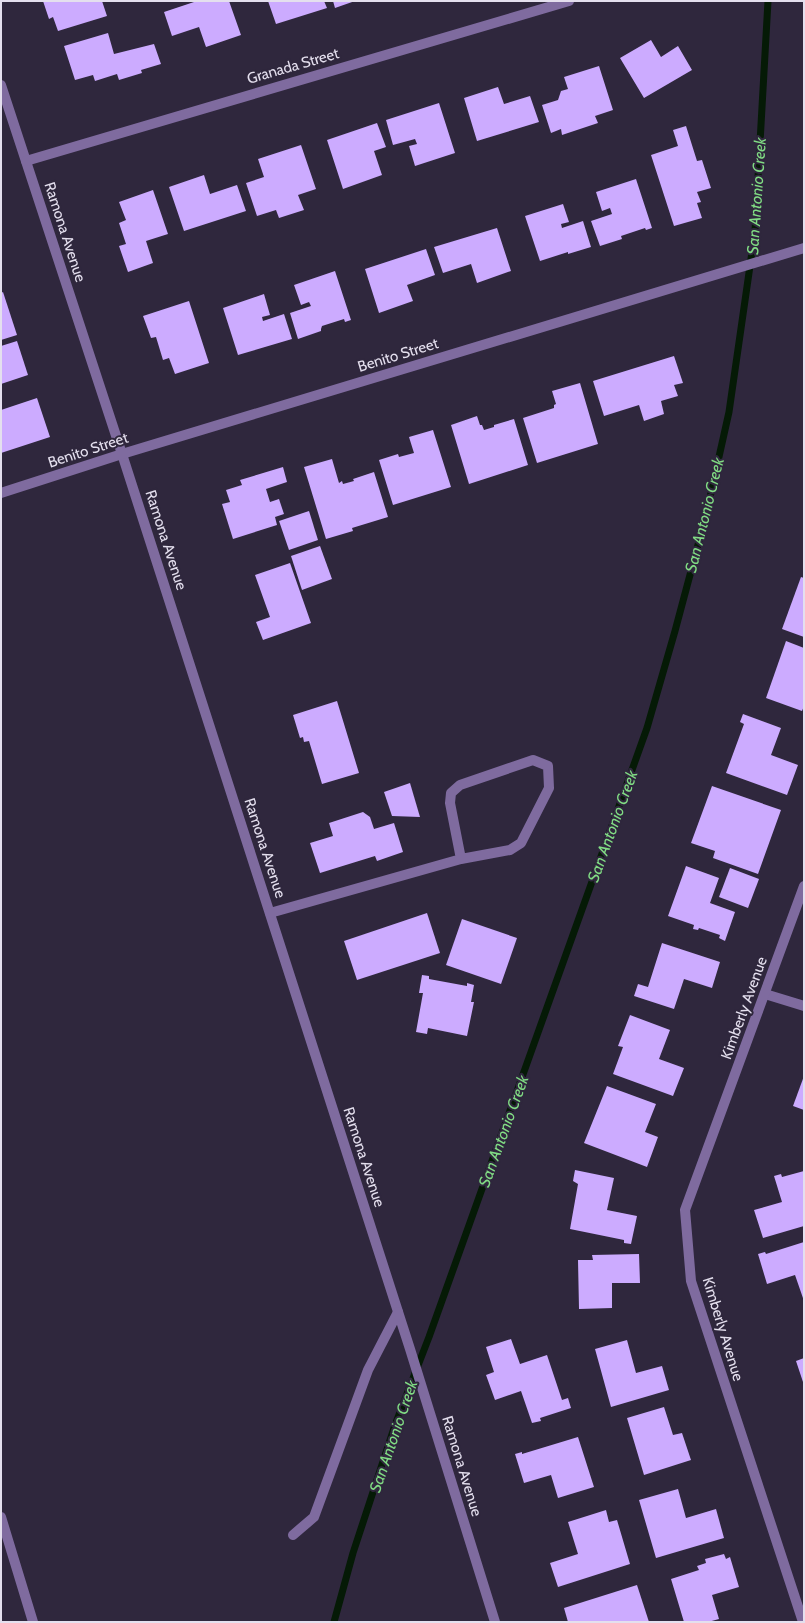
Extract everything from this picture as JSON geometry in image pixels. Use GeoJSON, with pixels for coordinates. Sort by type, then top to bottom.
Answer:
{"type":"FeatureCollection","features":[{"type":"Feature","properties":{"kind":"street","name":"Granada Street"},"geometry":{"type":"LineString","coordinates":[[26,161],[569,1]]}},
{"type":"Feature","properties":{"kind":"street","name":"Ramona Avenue"},"geometry":{"type":"LineString","coordinates":[[1,85],[270,913],[410,1349],[495,1622]]}},
{"type":"Feature","properties":{"kind":"street","name":"Benito Street"},"geometry":{"type":"LineString","coordinates":[[1,493],[122,454],[804,248]]}},
{"type":"Feature","properties":{"kind":"street"},"geometry":{"type":"LineString","coordinates":[[270,913],[461,859],[510,850],[521,843],[549,788],[548,766],[533,760],[460,785],[451,793],[450,804],[461,859]]}},
{"type":"Feature","properties":{"kind":"street","name":"Kimberly Avenue"},"geometry":{"type":"LineString","coordinates":[[803,1622],[691,1281],[685,1210],[766,994],[804,886]]}},
{"type":"Feature","properties":{"kind":"street"},"geometry":{"type":"LineString","coordinates":[[766,994],[804,1006]]}},
{"type":"Feature","properties":{"kind":"street"},"geometry":{"type":"LineString","coordinates":[[293,1535],[314,1517],[368,1370],[398,1312]]}},
{"type":"Feature","properties":{"kind":"street"},"geometry":{"type":"LineString","coordinates":[[1,1517],[5,1542],[33,1622]]}},
{"type":"Feature","properties":{"kind":"building"},"geometry":{"type":"Polygon","coordinates":[[[43,1],[102,1],[107,16],[58,31],[53,17],[49,19],[43,1]]]}},
{"type":"Feature","properties":{"kind":"building"},"geometry":{"type":"Polygon","coordinates":[[[197,1],[229,1],[241,35],[206,47],[199,27],[172,36],[164,12],[197,1]]]}},
{"type":"Feature","properties":{"kind":"building"},"geometry":{"type":"Polygon","coordinates":[[[268,1],[324,1],[327,8],[276,24],[268,1]]]}},
{"type":"Feature","properties":{"kind":"building"},"geometry":{"type":"Polygon","coordinates":[[[333,1],[355,1],[335,8],[333,1]]]}},
{"type":"Feature","properties":{"kind":"building"},"geometry":{"type":"Polygon","coordinates":[[[108,33],[114,54],[154,44],[161,64],[141,70],[142,73],[119,80],[117,74],[95,81],[93,75],[75,80],[64,46],[108,33]]]}},
{"type":"Feature","properties":{"kind":"building"},"geometry":{"type":"Polygon","coordinates":[[[651,40],[661,57],[678,46],[692,70],[644,98],[620,58],[651,40]]]}},
{"type":"Feature","properties":{"kind":"building"},"geometry":{"type":"Polygon","coordinates":[[[599,66],[613,110],[595,116],[598,123],[562,135],[561,129],[551,133],[542,105],[558,100],[561,91],[568,89],[564,77],[599,66]]]}},
{"type":"Feature","properties":{"kind":"building"},"geometry":{"type":"Polygon","coordinates":[[[498,87],[504,104],[530,96],[539,122],[477,141],[464,98],[498,87]]]}},
{"type":"Feature","properties":{"kind":"building"},"geometry":{"type":"Polygon","coordinates":[[[439,103],[455,153],[415,166],[409,146],[417,144],[415,139],[393,145],[386,120],[439,103]]]}},
{"type":"Feature","properties":{"kind":"building"},"geometry":{"type":"Polygon","coordinates":[[[377,123],[386,147],[374,151],[382,175],[343,189],[327,140],[377,123]]]}},
{"type":"Feature","properties":{"kind":"building"},"geometry":{"type":"Polygon","coordinates":[[[686,126],[697,161],[702,160],[711,188],[697,192],[701,202],[697,203],[702,218],[674,226],[651,155],[678,146],[673,130],[686,126]]]}},
{"type":"Feature","properties":{"kind":"building"},"geometry":{"type":"Polygon","coordinates":[[[301,145],[316,189],[298,195],[304,210],[279,218],[276,210],[257,216],[246,183],[264,177],[258,159],[301,145]]]}},
{"type":"Feature","properties":{"kind":"building"},"geometry":{"type":"Polygon","coordinates":[[[204,175],[210,194],[237,185],[246,211],[184,231],[169,187],[204,175]]]}},
{"type":"Feature","properties":{"kind":"building"},"geometry":{"type":"Polygon","coordinates":[[[636,179],[652,228],[646,230],[645,228],[621,236],[622,239],[600,246],[591,221],[612,214],[610,208],[602,211],[596,192],[636,179]]]}},
{"type":"Feature","properties":{"kind":"building"},"geometry":{"type":"Polygon","coordinates":[[[153,190],[168,234],[146,241],[153,263],[128,272],[119,246],[126,244],[119,223],[126,220],[119,202],[153,190]]]}},
{"type":"Feature","properties":{"kind":"building"},"geometry":{"type":"Polygon","coordinates":[[[563,204],[569,222],[561,224],[562,228],[583,221],[591,247],[568,254],[568,252],[540,261],[525,216],[563,204]]]}},
{"type":"Feature","properties":{"kind":"building"},"geometry":{"type":"Polygon","coordinates":[[[497,228],[511,271],[477,283],[471,264],[443,273],[434,247],[497,228]]]}},
{"type":"Feature","properties":{"kind":"building"},"geometry":{"type":"Polygon","coordinates":[[[426,249],[435,275],[407,285],[413,301],[379,313],[365,269],[426,249]]]}},
{"type":"Feature","properties":{"kind":"building"},"geometry":{"type":"Polygon","coordinates":[[[335,271],[351,320],[345,322],[344,319],[322,326],[321,331],[298,339],[290,313],[311,306],[309,302],[301,305],[294,285],[335,271]]]}},
{"type":"Feature","properties":{"kind":"building"},"geometry":{"type":"Polygon","coordinates":[[[3,292],[17,335],[1,340],[1,293],[3,292]]]}},
{"type":"Feature","properties":{"kind":"building"},"geometry":{"type":"Polygon","coordinates":[[[264,294],[270,315],[262,317],[263,321],[284,314],[292,339],[238,355],[223,308],[264,294]]]}},
{"type":"Feature","properties":{"kind":"building"},"geometry":{"type":"Polygon","coordinates":[[[189,301],[209,363],[175,374],[169,358],[163,360],[156,337],[151,338],[143,316],[189,301]]]}},
{"type":"Feature","properties":{"kind":"building"},"geometry":{"type":"Polygon","coordinates":[[[17,341],[28,375],[1,384],[1,346],[17,341]]]}},
{"type":"Feature","properties":{"kind":"building"},"geometry":{"type":"Polygon","coordinates":[[[674,356],[683,383],[674,385],[678,396],[661,401],[664,414],[644,421],[639,405],[604,416],[593,381],[674,356]]]}},
{"type":"Feature","properties":{"kind":"building"},"geometry":{"type":"Polygon","coordinates":[[[580,383],[598,444],[537,463],[523,418],[554,408],[554,405],[556,404],[552,391],[580,383]]]}},
{"type":"Feature","properties":{"kind":"building"},"geometry":{"type":"Polygon","coordinates":[[[37,398],[50,437],[1,453],[1,410],[37,398]]]}},
{"type":"Feature","properties":{"kind":"building"},"geometry":{"type":"Polygon","coordinates":[[[477,416],[480,425],[482,425],[484,430],[494,427],[494,425],[514,419],[528,465],[469,484],[451,425],[477,416]]]}},
{"type":"Feature","properties":{"kind":"building"},"geometry":{"type":"Polygon","coordinates":[[[433,430],[451,487],[393,505],[379,460],[398,454],[399,457],[414,453],[409,437],[433,430]]]}},
{"type":"Feature","properties":{"kind":"building"},"geometry":{"type":"Polygon","coordinates":[[[332,459],[339,483],[342,481],[343,484],[354,481],[353,479],[374,472],[388,517],[352,528],[353,531],[326,539],[304,467],[332,459]]]}},
{"type":"Feature","properties":{"kind":"building"},"geometry":{"type":"Polygon","coordinates":[[[283,467],[287,482],[266,489],[270,502],[279,499],[284,514],[275,517],[277,525],[233,539],[222,504],[230,502],[226,490],[242,485],[240,480],[283,467]]]}},
{"type":"Feature","properties":{"kind":"building"},"geometry":{"type":"Polygon","coordinates":[[[309,511],[318,540],[289,550],[279,521],[309,511]]]}},
{"type":"Feature","properties":{"kind":"building"},"geometry":{"type":"Polygon","coordinates":[[[320,546],[332,579],[302,590],[291,556],[320,546]]]}},
{"type":"Feature","properties":{"kind":"building"},"geometry":{"type":"Polygon","coordinates":[[[290,563],[311,623],[263,640],[256,622],[270,617],[255,575],[290,563]]]}},
{"type":"Feature","properties":{"kind":"building"},"geometry":{"type":"Polygon","coordinates":[[[801,577],[804,578],[804,637],[782,629],[801,577]]]}},
{"type":"Feature","properties":{"kind":"building"},"geometry":{"type":"Polygon","coordinates":[[[786,641],[804,648],[804,706],[802,711],[766,698],[786,641]]]}},
{"type":"Feature","properties":{"kind":"building"},"geometry":{"type":"Polygon","coordinates":[[[337,701],[359,773],[322,784],[309,741],[304,742],[303,737],[300,738],[293,715],[337,701]]]}},
{"type":"Feature","properties":{"kind":"building"},"geometry":{"type":"Polygon","coordinates":[[[743,714],[781,728],[771,755],[798,765],[787,795],[726,773],[744,724],[740,722],[743,714]]]}},
{"type":"Feature","properties":{"kind":"building"},"geometry":{"type":"Polygon","coordinates":[[[410,783],[420,817],[392,816],[384,792],[410,783]]]}},
{"type":"Feature","properties":{"kind":"building"},"geometry":{"type":"Polygon","coordinates":[[[712,786],[781,810],[758,874],[713,858],[715,851],[691,843],[712,786]]]}},
{"type":"Feature","properties":{"kind":"building"},"geometry":{"type":"Polygon","coordinates":[[[363,812],[370,817],[374,829],[394,823],[403,852],[377,861],[375,856],[320,873],[310,843],[333,836],[329,823],[363,812]]]}},
{"type":"Feature","properties":{"kind":"building"},"geometry":{"type":"Polygon","coordinates":[[[686,866],[719,878],[710,903],[735,912],[725,941],[719,938],[720,935],[699,928],[698,930],[693,929],[694,925],[668,916],[686,866]]]}},
{"type":"Feature","properties":{"kind":"building"},"geometry":{"type":"Polygon","coordinates":[[[730,868],[759,879],[748,908],[719,897],[730,868]]]}},
{"type":"Feature","properties":{"kind":"building"},"geometry":{"type":"Polygon","coordinates":[[[427,913],[440,953],[357,980],[344,941],[427,913]]]}},
{"type":"Feature","properties":{"kind":"building"},"geometry":{"type":"Polygon","coordinates":[[[462,919],[517,938],[501,984],[446,965],[462,919]]]}},
{"type":"Feature","properties":{"kind":"building"},"geometry":{"type":"Polygon","coordinates":[[[662,943],[720,962],[712,988],[684,979],[674,1009],[634,996],[638,984],[648,987],[662,943]]]}},
{"type":"Feature","properties":{"kind":"building"},"geometry":{"type":"Polygon","coordinates":[[[422,975],[429,976],[429,979],[467,986],[467,983],[474,985],[471,1002],[474,1002],[467,1036],[428,1028],[427,1034],[416,1032],[423,993],[419,993],[422,975]]]}},
{"type":"Feature","properties":{"kind":"building"},"geometry":{"type":"Polygon","coordinates":[[[630,1015],[670,1030],[659,1059],[684,1068],[673,1096],[613,1074],[623,1047],[618,1046],[630,1015]]]}},
{"type":"Feature","properties":{"kind":"building"},"geometry":{"type":"Polygon","coordinates":[[[804,1076],[804,1110],[793,1106],[804,1076]]]}},
{"type":"Feature","properties":{"kind":"building"},"geometry":{"type":"Polygon","coordinates":[[[607,1086],[656,1104],[645,1132],[658,1137],[647,1167],[584,1143],[607,1086]]]}},
{"type":"Feature","properties":{"kind":"building"},"geometry":{"type":"Polygon","coordinates":[[[575,1170],[614,1178],[607,1210],[637,1216],[631,1244],[624,1243],[624,1240],[570,1229],[578,1184],[573,1181],[575,1170]]]}},
{"type":"Feature","properties":{"kind":"building"},"geometry":{"type":"Polygon","coordinates":[[[804,1171],[804,1226],[763,1238],[754,1210],[782,1202],[774,1176],[781,1174],[782,1177],[804,1171]]]}},
{"type":"Feature","properties":{"kind":"building"},"geometry":{"type":"Polygon","coordinates":[[[804,1242],[804,1301],[795,1275],[767,1284],[758,1254],[765,1252],[766,1254],[804,1242]]]}},
{"type":"Feature","properties":{"kind":"building"},"geometry":{"type":"Polygon","coordinates":[[[639,1254],[640,1283],[612,1283],[612,1308],[579,1309],[578,1260],[593,1260],[592,1255],[639,1254]]]}},
{"type":"Feature","properties":{"kind":"building"},"geometry":{"type":"Polygon","coordinates":[[[511,1339],[520,1364],[547,1355],[562,1400],[568,1398],[571,1408],[540,1418],[541,1421],[532,1423],[521,1391],[495,1400],[486,1375],[494,1372],[486,1347],[511,1339]]]}},
{"type":"Feature","properties":{"kind":"building"},"geometry":{"type":"Polygon","coordinates":[[[627,1340],[636,1373],[662,1366],[669,1390],[611,1407],[595,1349],[627,1340]]]}},
{"type":"Feature","properties":{"kind":"building"},"geometry":{"type":"Polygon","coordinates":[[[804,1358],[804,1385],[796,1361],[804,1358]]]}},
{"type":"Feature","properties":{"kind":"building"},"geometry":{"type":"Polygon","coordinates":[[[664,1407],[673,1435],[682,1433],[691,1460],[644,1475],[627,1418],[664,1407]]]}},
{"type":"Feature","properties":{"kind":"building"},"geometry":{"type":"Polygon","coordinates":[[[578,1437],[594,1487],[558,1498],[551,1475],[524,1483],[515,1454],[522,1452],[522,1454],[578,1437]]]}},
{"type":"Feature","properties":{"kind":"building"},"geometry":{"type":"Polygon","coordinates":[[[678,1489],[686,1518],[716,1509],[724,1538],[656,1558],[639,1500],[678,1489]]]}},
{"type":"Feature","properties":{"kind":"building"},"geometry":{"type":"Polygon","coordinates":[[[606,1510],[609,1522],[617,1520],[630,1564],[558,1587],[550,1563],[578,1554],[568,1522],[606,1510]]]}},
{"type":"Feature","properties":{"kind":"building"},"geometry":{"type":"Polygon","coordinates":[[[724,1554],[726,1559],[730,1557],[739,1587],[712,1595],[719,1619],[708,1622],[684,1622],[671,1579],[699,1570],[697,1566],[706,1563],[705,1559],[724,1554]]]}},
{"type":"Feature","properties":{"kind":"building"},"geometry":{"type":"Polygon","coordinates":[[[637,1585],[649,1622],[568,1622],[564,1608],[637,1585]]]}},
{"type":"Feature","properties":{"kind":"waterway","name":"San Antonio Creek"},"geometry":{"type":"LineString","coordinates":[[334,1622],[353,1553],[395,1425],[429,1337],[647,728],[675,631],[706,515],[729,412],[755,231],[768,1]]}}]}
